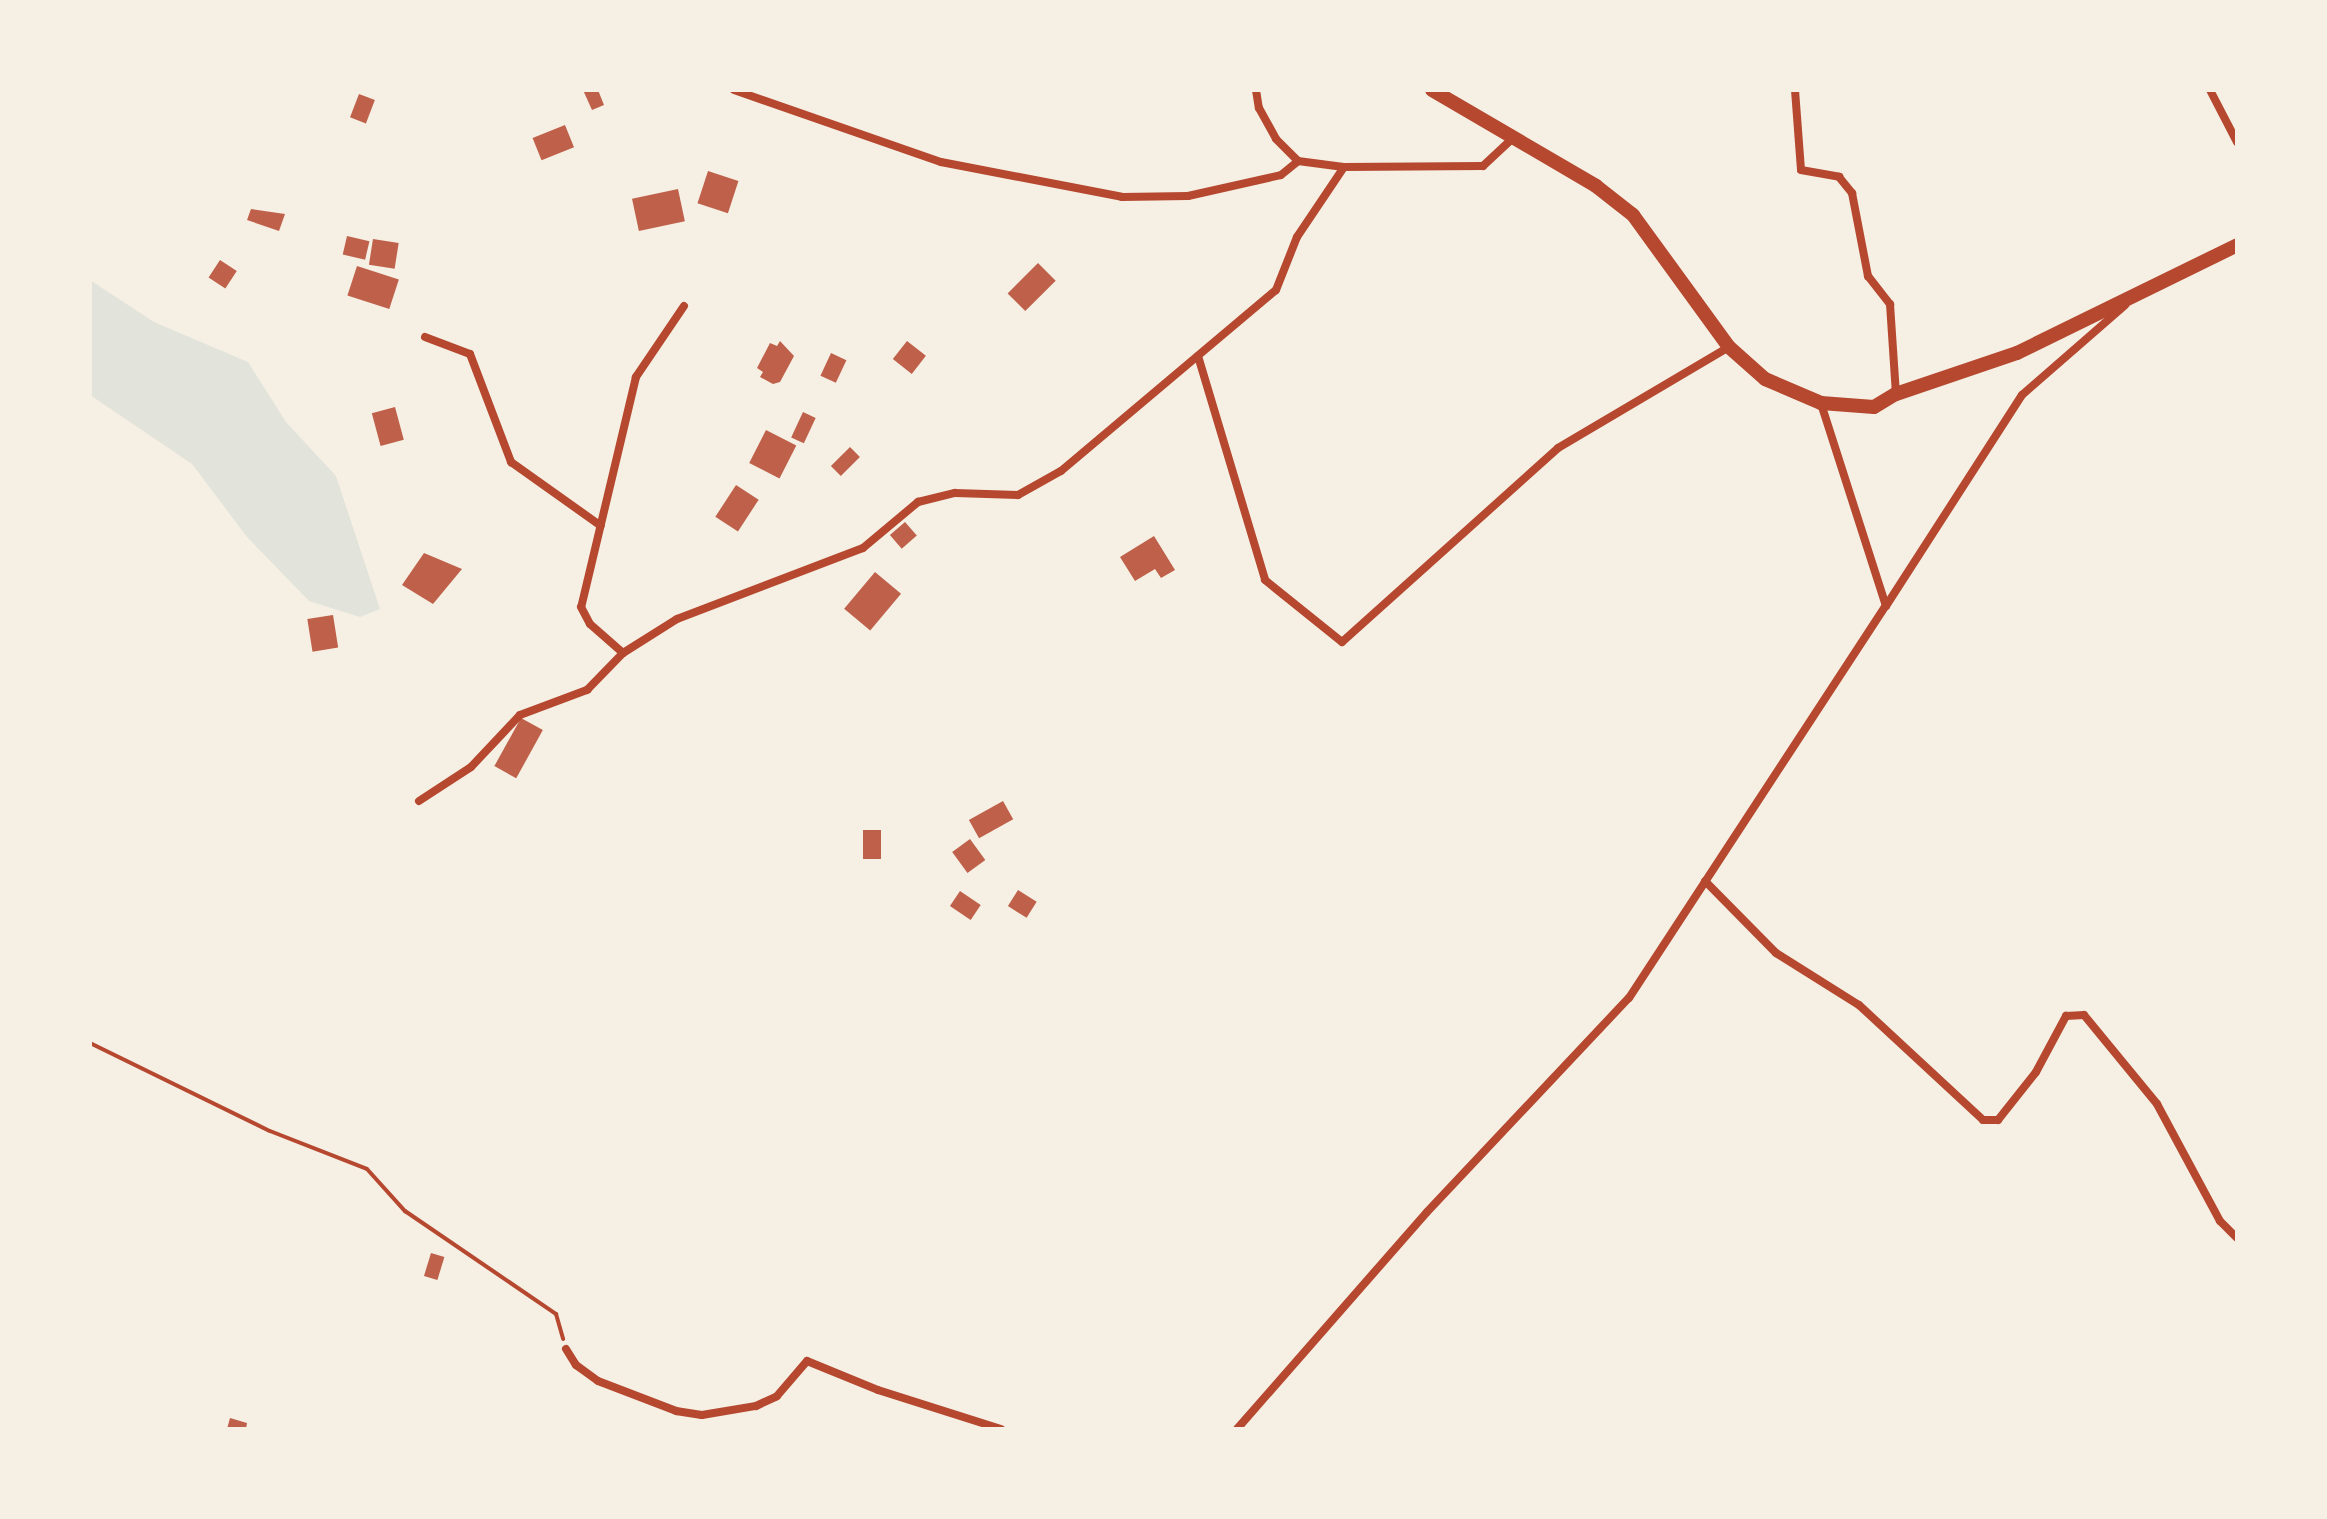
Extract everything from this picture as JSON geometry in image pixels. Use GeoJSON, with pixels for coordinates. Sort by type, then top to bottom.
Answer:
{"type":"FeatureCollection","features":[{"type":"Feature","properties":{"kind":"main road"},"geometry":{"type":"LineString","coordinates":[[1432,90],[1633,215],[1729,347],[1765,379],[1821,403],[1874,407],[1896,394],[2017,353],[2237,245]]}},
{"type":"Feature","properties":{"kind":"street"},"geometry":{"type":"LineString","coordinates":[[734,90],[941,162],[1122,197],[1188,196],[1281,175],[1298,161]]}},
{"type":"Feature","properties":{"kind":"street"},"geometry":{"type":"LineString","coordinates":[[1256,90],[1276,139],[1298,161],[1344,167],[1483,166],[1513,138]]}},
{"type":"Feature","properties":{"kind":"street"},"geometry":{"type":"LineString","coordinates":[[1795,90],[1801,170],[1839,177],[1852,193],[1868,276],[1890,304],[1896,394]]}},
{"type":"Feature","properties":{"kind":"street"},"geometry":{"type":"LineString","coordinates":[[2210,90],[2237,142]]}},
{"type":"Feature","properties":{"kind":"street"},"geometry":{"type":"LineString","coordinates":[[419,801],[471,767],[520,715],[587,690],[623,653],[677,619],[863,548],[918,502],[955,493],[1018,495],[1061,471],[1276,290],[1297,237],[1344,167]]}},
{"type":"Feature","properties":{"kind":"street"},"geometry":{"type":"LineString","coordinates":[[1237,1429],[1427,1212],[1629,998],[2022,395],[2141,292]]}},
{"type":"Feature","properties":{"kind":"street"},"geometry":{"type":"LineString","coordinates":[[623,653],[590,624],[581,607],[636,377],[684,306]]}},
{"type":"Feature","properties":{"kind":"street"},"geometry":{"type":"LineString","coordinates":[[425,337],[470,354],[511,462],[601,526]]}},
{"type":"Feature","properties":{"kind":"street"},"geometry":{"type":"LineString","coordinates":[[1198,356],[1265,580],[1342,642],[1558,448],[1729,347]]}},
{"type":"Feature","properties":{"kind":"street"},"geometry":{"type":"LineString","coordinates":[[1821,403],[1886,606]]}},
{"type":"Feature","properties":{"kind":"street"},"geometry":{"type":"LineString","coordinates":[[1705,881],[1776,953],[1859,1005],[1983,1120],[1998,1120],[2036,1072],[2066,1016],[2084,1015],[2157,1104],[2220,1221],[2237,1238]]}},
{"type":"Feature","properties":{"kind":"street"},"geometry":{"type":"LineString","coordinates":[[566,1349],[576,1365],[598,1381],[676,1411],[702,1415],[756,1406],[777,1396],[807,1361],[878,1390],[1001,1429]]}},
{"type":"Feature","properties":{"kind":"path"},"geometry":{"type":"LineString","coordinates":[[90,1043],[270,1131],[367,1169],[405,1211],[556,1314],[566,1349]]}},
{"type":"Feature","properties":{"kind":"shaded area"},"geometry":{"type":"Polygon","coordinates":[[[90,280],[154,322],[248,362],[286,422],[336,476],[380,609],[360,617],[309,601],[247,537],[192,464],[90,395],[90,280]]]}},
{"type":"Feature","properties":{"kind":"building"},"geometry":{"type":"Polygon","coordinates":[[[583,90],[598,90],[604,105],[592,110],[583,90]]]}},
{"type":"Feature","properties":{"kind":"building"},"geometry":{"type":"Polygon","coordinates":[[[359,94],[375,100],[366,123],[350,117],[359,94]]]}},
{"type":"Feature","properties":{"kind":"building"},"geometry":{"type":"Polygon","coordinates":[[[565,125],[574,147],[542,160],[533,138],[565,125]]]}},
{"type":"Feature","properties":{"kind":"building"},"geometry":{"type":"Polygon","coordinates":[[[708,171],[738,181],[728,213],[697,203],[708,171]]]}},
{"type":"Feature","properties":{"kind":"building"},"geometry":{"type":"Polygon","coordinates":[[[678,189],[685,221],[639,231],[632,199],[678,189]]]}},
{"type":"Feature","properties":{"kind":"building"},"geometry":{"type":"Polygon","coordinates":[[[251,209],[285,214],[279,231],[247,220],[251,209]]]}},
{"type":"Feature","properties":{"kind":"building"},"geometry":{"type":"Polygon","coordinates":[[[347,236],[369,241],[365,260],[343,255],[347,236]]]}},
{"type":"Feature","properties":{"kind":"building"},"geometry":{"type":"Polygon","coordinates":[[[373,239],[399,243],[395,269],[369,265],[373,239]]]}},
{"type":"Feature","properties":{"kind":"building"},"geometry":{"type":"Polygon","coordinates":[[[220,260],[237,271],[225,289],[209,278],[220,260]]]}},
{"type":"Feature","properties":{"kind":"building"},"geometry":{"type":"Polygon","coordinates":[[[1038,263],[1056,281],[1025,311],[1008,293],[1038,263]]]}},
{"type":"Feature","properties":{"kind":"building"},"geometry":{"type":"Polygon","coordinates":[[[357,266],[399,280],[389,309],[347,295],[357,266]]]}},
{"type":"Feature","properties":{"kind":"building"},"geometry":{"type":"Polygon","coordinates":[[[780,341],[794,356],[780,382],[773,384],[760,377],[763,372],[757,368],[770,343],[777,346],[780,341]]]}},
{"type":"Feature","properties":{"kind":"building"},"geometry":{"type":"Polygon","coordinates":[[[907,341],[926,356],[912,374],[893,359],[907,341]]]}},
{"type":"Feature","properties":{"kind":"building"},"geometry":{"type":"Polygon","coordinates":[[[831,353],[846,360],[836,383],[820,376],[831,353]]]}},
{"type":"Feature","properties":{"kind":"building"},"geometry":{"type":"Polygon","coordinates":[[[395,407],[404,440],[381,446],[372,413],[395,407]]]}},
{"type":"Feature","properties":{"kind":"building"},"geometry":{"type":"Polygon","coordinates":[[[803,412],[816,418],[804,443],[791,437],[803,412]]]}},
{"type":"Feature","properties":{"kind":"building"},"geometry":{"type":"Polygon","coordinates":[[[766,430],[796,445],[779,478],[749,463],[766,430]]]}},
{"type":"Feature","properties":{"kind":"building"},"geometry":{"type":"Polygon","coordinates":[[[850,447],[860,457],[841,476],[831,466],[850,447]]]}},
{"type":"Feature","properties":{"kind":"building"},"geometry":{"type":"Polygon","coordinates":[[[736,485],[759,500],[738,532],[715,517],[736,485]]]}},
{"type":"Feature","properties":{"kind":"building"},"geometry":{"type":"Polygon","coordinates":[[[905,522],[917,536],[902,549],[890,535],[905,522]]]}},
{"type":"Feature","properties":{"kind":"building"},"geometry":{"type":"Polygon","coordinates":[[[1154,536],[1175,570],[1161,578],[1155,569],[1135,581],[1120,557],[1154,536]]]}},
{"type":"Feature","properties":{"kind":"building"},"geometry":{"type":"Polygon","coordinates":[[[424,553],[462,569],[433,604],[402,585],[424,553]]]}},
{"type":"Feature","properties":{"kind":"building"},"geometry":{"type":"Polygon","coordinates":[[[875,572],[901,594],[870,631],[844,609],[875,572]]]}},
{"type":"Feature","properties":{"kind":"building"},"geometry":{"type":"Polygon","coordinates":[[[333,615],[338,648],[312,652],[307,619],[333,615]]]}},
{"type":"Feature","properties":{"kind":"building"},"geometry":{"type":"Polygon","coordinates":[[[521,718],[543,730],[516,778],[494,766],[521,718]]]}},
{"type":"Feature","properties":{"kind":"building"},"geometry":{"type":"Polygon","coordinates":[[[1003,801],[1013,819],[979,838],[969,820],[1003,801]]]}},
{"type":"Feature","properties":{"kind":"building"},"geometry":{"type":"Polygon","coordinates":[[[863,830],[881,830],[881,859],[863,859],[863,830]]]}},
{"type":"Feature","properties":{"kind":"building"},"geometry":{"type":"Polygon","coordinates":[[[970,839],[985,860],[967,873],[952,852],[970,839]]]}},
{"type":"Feature","properties":{"kind":"building"},"geometry":{"type":"Polygon","coordinates":[[[1018,890],[1037,902],[1027,918],[1008,906],[1018,890]]]}},
{"type":"Feature","properties":{"kind":"building"},"geometry":{"type":"Polygon","coordinates":[[[960,891],[981,905],[971,920],[950,906],[960,891]]]}},
{"type":"Feature","properties":{"kind":"building"},"geometry":{"type":"Polygon","coordinates":[[[431,1253],[444,1257],[437,1280],[424,1276],[431,1253]]]}},
{"type":"Feature","properties":{"kind":"building"},"geometry":{"type":"Polygon","coordinates":[[[230,1418],[247,1423],[246,1429],[227,1429],[230,1418]]]}}]}
